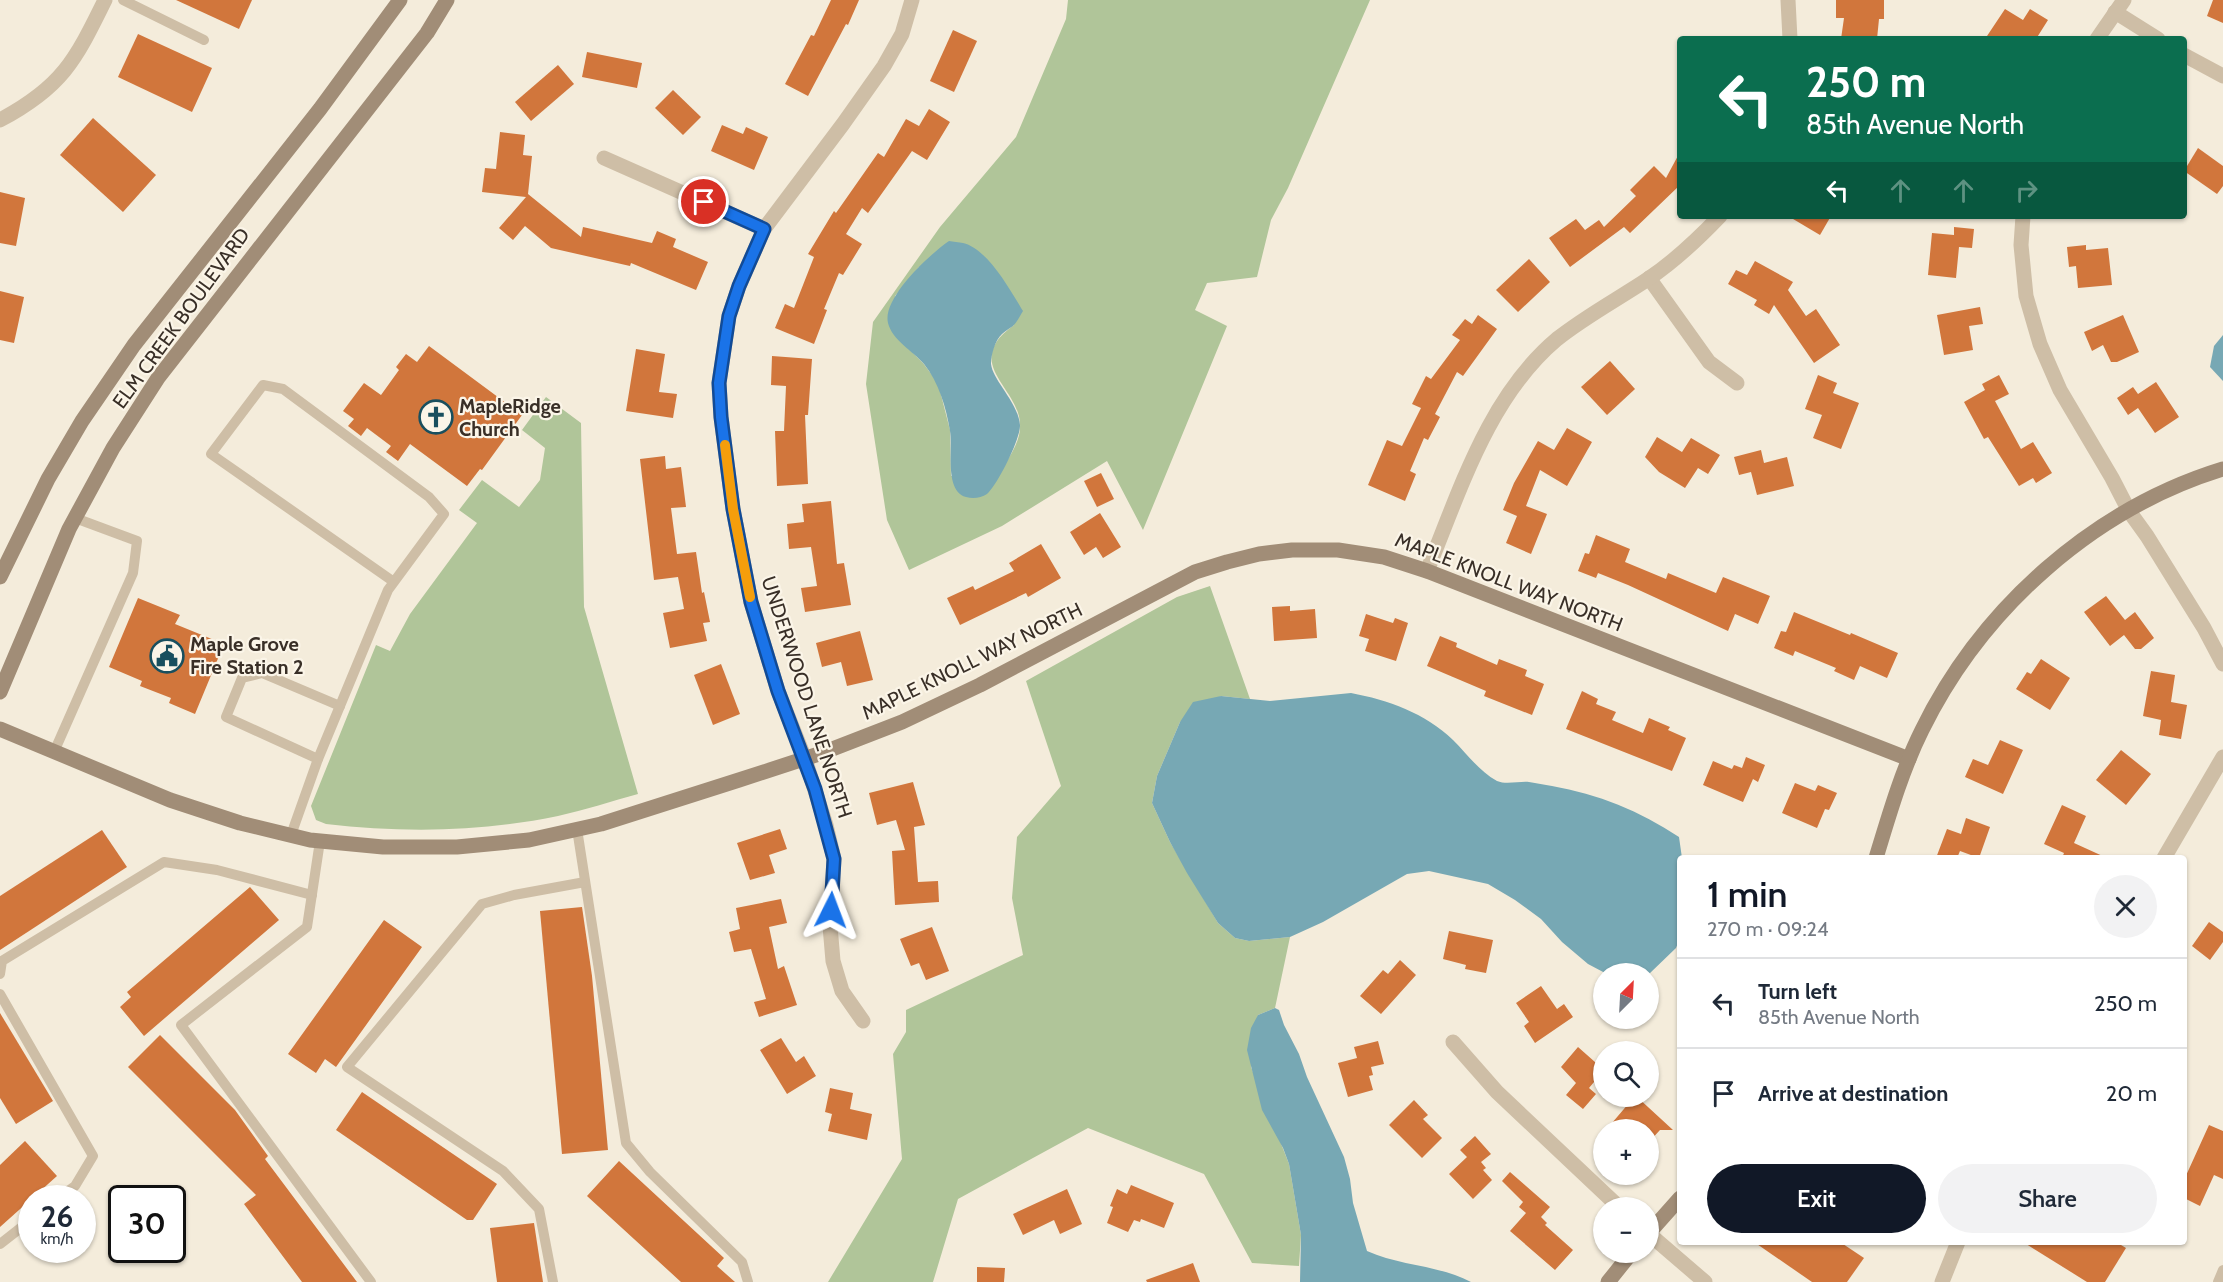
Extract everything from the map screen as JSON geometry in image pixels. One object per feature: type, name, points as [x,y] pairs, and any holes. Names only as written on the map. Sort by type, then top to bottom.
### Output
[{"type":"street","points":[[0,120],[45,92],[69,67],[105,0]]},
{"type":"street","name":"ELM CREEK BOULEVARD","points":[[0,577],[48,479],[82,421],[134,345],[313,118],[400,0]]},
{"type":"street","name":"ELM CREEK BOULEVARD","points":[[0,692],[75,518],[113,448],[158,378],[427,33],[447,0]]},
{"type":"street","name":"UNDERWOOD LANE NORTH","points":[[863,1021],[842,991],[833,961],[830,926],[834,859],[826,825],[805,759],[778,691],[751,602],[733,509],[719,383],[729,316],[739,286],[764,229],[884,66],[902,33],[912,0]]},
{"type":"street","points":[[1788,0],[1790,36]]},
{"type":"street","points":[[2099,36],[2120,6],[2155,36]]},
{"type":"street","points":[[2187,57],[2223,76]]},
{"type":"street","points":[[604,158],[764,229]]},
{"type":"street","points":[[1427,571],[1471,464],[1493,419],[1521,377],[1556,340],[1596,310],[1649,278],[1695,242],[1717,219]]},
{"type":"street","points":[[2023,219],[2021,245],[2026,296],[2040,344],[2060,390],[2112,478],[2129,512],[2204,628],[2223,664]]},
{"type":"street","points":[[1649,278],[1709,362],[1737,383]]},
{"type":"street","points":[[1877,855],[1909,759],[1944,690],[1979,639],[2012,601],[2058,558],[2094,532],[2165,491],[2223,469]]},
{"type":"street","name":"MAPLE KNOLL WAY NORTH","points":[[0,729],[171,800],[240,823],[291,835],[320,841],[383,847],[457,848],[529,840],[601,824],[805,759],[902,722],[980,685],[1195,572],[1259,554],[1292,550],[1338,550],[1384,557],[1427,571],[1909,759]]},
{"type":"street","points":[[2166,855],[2223,757]]},
{"type":"street","points":[[1453,1042],[1497,1092],[1608,1197]]},
{"type":"street","points":[[1659,1222],[1677,1201]]},
{"type":"street","points":[[1659,1242],[1705,1282]]},
{"type":"street","points":[[1942,1282],[1957,1245]]},
{"type":"street","points":[[1608,1282],[1623,1263]]},
{"type":"lane","points":[[123,0],[204,40]]},
{"type":"lane","points":[[291,835],[318,759],[388,590],[394,582],[444,514],[429,497],[283,389],[264,385],[211,454],[394,582]]},
{"type":"lane","points":[[54,752],[133,573],[137,541],[75,518]]},
{"type":"lane","points":[[318,759],[226,717],[242,678],[262,673],[340,706]]},
{"type":"lane","points":[[577,829],[626,1143],[650,1172],[742,1262],[748,1282]]},
{"type":"lane","points":[[320,841],[307,927],[181,1025],[371,1282]]},
{"type":"lane","points":[[0,974],[2,961],[164,862],[217,870],[312,895]]},
{"type":"lane","points":[[553,1282],[539,1209],[503,1171],[347,1067],[482,904],[514,895],[585,882]]},
{"type":"lane","points":[[0,994],[93,1156],[76,1185]]},
{"type":"lane","points":[[0,1244],[18,1230]]},
{"type":"lane","points":[[2218,1282],[2223,1270]]},
{"type":"green space","points":[[1068,0],[1370,0],[1288,188],[1271,220],[1257,277],[1207,283],[1195,310],[1227,326],[1143,530],[1107,461],[1002,526],[909,570],[887,520],[866,384],[873,322],[940,227],[1016,137],[1066,19]],"holes":[[[919,267],[1014,325],[999,339],[992,352],[992,364],[1018,413],[1020,432],[1017,442],[1004,466],[951,476],[950,430],[938,383],[923,363],[894,334],[895,296]]]},
{"type":"green space","points":[[546,397],[581,423],[584,607],[638,794],[558,816],[471,828],[384,829],[326,824],[316,820],[311,806],[376,645],[390,651],[410,614],[477,523],[459,510],[482,480],[519,507],[540,480],[545,448],[522,430]]},
{"type":"green space","points":[[1210,586],[1250,699],[1221,696],[1180,722],[1157,776],[1152,803],[1170,842],[1218,923],[1235,938],[1249,941],[1290,937],[1275,1008],[1258,1015],[1251,1067],[1289,1164],[1301,1235],[1299,1266],[1252,1263],[1204,1174],[1088,1128],[958,1199],[933,1282],[828,1282],[902,1159],[893,1054],[906,1032],[906,1010],[1023,955],[1012,898],[1017,837],[1061,786],[1026,681],[1177,597]]},
{"type":"water","points":[[949,241],[963,243],[981,253],[998,271],[1023,311],[1014,324],[997,340],[991,364],[996,377],[1015,408],[1020,425],[1019,431],[1013,450],[997,482],[987,494],[977,498],[966,497],[955,487],[952,478],[948,422],[934,379],[924,364],[894,335],[888,323],[892,301],[900,289],[920,266]]},
{"type":"water","points":[[2223,335],[2223,381],[2210,367],[2214,346]]},
{"type":"water","points":[[1351,693],[1379,700],[1405,709],[1430,722],[1497,781],[1532,782],[1569,789],[1618,805],[1649,819],[1679,837],[1682,855],[1677,855],[1676,948],[1659,964],[1593,963],[1593,967],[1562,942],[1541,919],[1488,884],[1429,871],[1407,874],[1323,922],[1290,937],[1249,941],[1235,938],[1218,923],[1187,873],[1152,803],[1157,776],[1180,722],[1193,702],[1221,696],[1270,701]]},
{"type":"water","points":[[1275,1008],[1279,1010],[1344,1157],[1353,1203],[1367,1251],[1393,1260],[1446,1272],[1471,1282],[1300,1282],[1301,1235],[1289,1164],[1262,1110],[1247,1050],[1251,1028],[1258,1015]]},
{"type":"building","points":[[176,0],[252,0],[239,29]]},
{"type":"building","points":[[831,0],[859,0],[848,25],[846,24],[808,96],[785,84],[811,35],[814,36]]},
{"type":"building","points":[[1836,0],[1884,0],[1884,19],[1879,19],[1877,36],[1841,36],[1844,18],[1836,18]]},
{"type":"building","points":[[2213,0],[2223,0],[2223,23],[2207,16]]},
{"type":"building","points":[[2005,9],[2023,20],[2030,9],[2048,20],[2038,36],[1987,36]]},
{"type":"building","points":[[953,30],[977,41],[954,92],[930,81]]},
{"type":"building","points":[[138,34],[212,68],[192,112],[118,77]]},
{"type":"building","points":[[587,52],[642,63],[637,88],[582,77]]},
{"type":"building","points":[[558,65],[574,84],[531,121],[515,102]]},
{"type":"building","points":[[673,90],[701,117],[683,135],[655,108]]},
{"type":"building","points":[[929,109],[950,122],[927,160],[912,151],[868,213],[862,208],[846,234],[862,244],[843,275],[839,273],[824,309],[827,310],[814,344],[775,328],[785,304],[794,308],[814,257],[808,254],[834,211],[836,213],[878,153],[884,157],[906,119],[919,126]]},
{"type":"building","points":[[93,118],[156,175],[123,212],[60,155]]},
{"type":"building","points":[[722,125],[743,134],[746,127],[768,137],[754,170],[711,151]]},
{"type":"building","points":[[500,132],[525,135],[523,155],[532,156],[528,194],[581,237],[583,227],[652,243],[657,231],[676,239],[673,247],[708,262],[696,290],[631,263],[630,266],[551,248],[525,226],[513,240],[499,228],[526,197],[482,192],[485,168],[496,169]]},
{"type":"building","points":[[2198,148],[2223,166],[2223,186],[2217,194],[2187,173],[2187,166]]},
{"type":"building","points":[[1677,158],[1677,188],[1630,233],[1624,227],[1570,267],[1549,238],[1576,219],[1585,230],[1599,220],[1604,227],[1636,196],[1630,190],[1654,166],[1666,178]]},
{"type":"building","points":[[0,192],[25,198],[16,246],[0,243]]},
{"type":"building","points":[[1793,219],[1829,219],[1820,235]]},
{"type":"building","points":[[1954,227],[1974,229],[1972,248],[1959,247],[1956,278],[1928,275],[1932,233],[1954,235]]},
{"type":"building","points":[[2086,245],[2086,250],[2108,248],[2112,285],[2078,288],[2076,266],[2069,267],[2067,247]]},
{"type":"building","points":[[1529,259],[1550,282],[1518,312],[1496,290]]},
{"type":"building","points":[[1755,261],[1793,282],[1788,290],[1806,316],[1816,309],[1840,345],[1814,363],[1774,305],[1769,314],[1754,305],[1757,300],[1728,284],[1736,270],[1747,275]]},
{"type":"building","points":[[0,291],[24,297],[14,343],[0,340]]},
{"type":"building","points":[[1980,307],[1983,324],[1969,326],[1973,350],[1944,355],[1937,315]]},
{"type":"building","points":[[1478,315],[1497,329],[1463,376],[1457,372],[1435,414],[1440,417],[1428,440],[1424,438],[1410,471],[1416,474],[1405,501],[1368,485],[1387,440],[1402,446],[1421,408],[1412,404],[1426,376],[1431,379],[1460,340],[1452,335],[1465,319],[1472,324]]},
{"type":"building","points":[[2123,315],[2139,352],[2117,362],[2111,362],[2103,345],[2092,351],[2084,332]]},
{"type":"building","name":"MapleRidge Church","points":[[429,346],[522,415],[482,470],[480,469],[467,486],[410,444],[398,461],[386,452],[391,446],[367,428],[361,436],[348,426],[354,419],[343,411],[364,383],[381,395],[399,370],[396,367],[406,354],[417,362]]},
{"type":"building","points":[[636,349],[665,354],[659,392],[677,394],[673,418],[626,411]]},
{"type":"building","points":[[772,356],[812,359],[808,415],[805,415],[808,484],[777,486],[775,431],[784,431],[786,386],[771,385]]},
{"type":"building","points":[[1610,361],[1635,389],[1607,415],[1581,387]]},
{"type":"building","points":[[1818,375],[1837,383],[1833,393],[1859,403],[1841,449],[1813,438],[1822,415],[1805,409]]},
{"type":"building","points":[[1999,375],[2009,394],[1995,401],[2021,449],[2033,442],[2052,473],[2036,483],[2033,478],[2019,486],[1988,437],[1984,439],[1964,402],[1985,390],[1982,384]]},
{"type":"building","points":[[2156,382],[2179,417],[2155,433],[2138,408],[2128,415],[2117,398],[2133,387],[2138,394]]},
{"type":"building","points":[[1567,428],[1592,442],[1567,486],[1540,470],[1526,506],[1547,514],[1531,554],[1506,543],[1517,516],[1503,510],[1514,483],[1538,441],[1554,450]]},
{"type":"building","points":[[1657,437],[1682,452],[1691,438],[1720,455],[1708,474],[1698,468],[1685,488],[1659,472],[1645,457]]},
{"type":"building","points":[[1761,450],[1764,463],[1787,457],[1794,486],[1757,495],[1751,472],[1739,475],[1734,457]]},
{"type":"building","points":[[665,456],[666,469],[681,467],[686,507],[671,508],[677,554],[696,552],[702,593],[704,592],[710,622],[703,623],[707,641],[670,648],[663,613],[684,609],[678,577],[654,580],[640,459]]},
{"type":"building","points":[[1101,473],[1114,499],[1097,507],[1084,481]]},
{"type":"building","points":[[831,501],[837,564],[844,563],[851,605],[805,612],[801,588],[817,586],[811,547],[789,549],[787,524],[804,522],[802,504]]},
{"type":"building","points":[[1100,513],[1121,547],[1103,558],[1096,547],[1084,555],[1070,532]]},
{"type":"building","points":[[1596,535],[1630,549],[1625,562],[1666,579],[1668,573],[1716,593],[1723,577],[1770,596],[1758,624],[1735,614],[1728,631],[1598,573],[1596,578],[1578,571],[1585,553],[1589,554]]},
{"type":"building","points":[[1041,544],[1061,578],[1028,597],[1026,593],[960,625],[947,598],[973,586],[975,590],[1014,571],[1009,563]]},
{"type":"building","points":[[2106,596],[2125,620],[2135,612],[2154,638],[2141,649],[2135,649],[2124,635],[2110,646],[2084,612]]},
{"type":"building","name":"Maple Grove Fire Station 2","points":[[138,598],[180,615],[175,624],[224,644],[195,714],[169,703],[171,698],[140,686],[142,681],[109,667]]},
{"type":"building","points":[[1290,606],[1290,611],[1315,609],[1317,638],[1274,641],[1272,607]]},
{"type":"building","points":[[1794,612],[1898,653],[1887,678],[1860,666],[1854,680],[1834,671],[1836,668],[1795,651],[1793,656],[1774,648],[1781,631],[1786,632]]},
{"type":"building","points":[[1366,614],[1393,623],[1395,618],[1408,623],[1396,661],[1365,651],[1369,639],[1359,636]]},
{"type":"building","points":[[860,631],[873,680],[847,686],[841,662],[822,667],[816,643]]},
{"type":"building","points":[[1440,636],[1457,643],[1456,647],[1497,665],[1499,659],[1527,670],[1525,676],[1544,684],[1532,715],[1484,696],[1486,691],[1427,666]]},
{"type":"building","points":[[2041,659],[2070,678],[2050,710],[2016,689],[2027,672],[2031,674]]},
{"type":"building","points":[[721,664],[740,714],[713,725],[694,675]]},
{"type":"building","points":[[2151,671],[2175,675],[2171,702],[2187,705],[2181,739],[2159,735],[2161,720],[2143,716]]},
{"type":"building","points":[[1582,691],[1598,699],[1596,704],[1616,712],[1612,720],[1643,733],[1649,718],[1670,727],[1668,730],[1686,738],[1672,771],[1566,729]]},
{"type":"building","points":[[2000,740],[2023,750],[2003,794],[1965,777],[1973,759],[1988,765]]},
{"type":"building","points":[[2121,750],[2151,774],[2126,805],[2096,780]]},
{"type":"building","points":[[1746,757],[1765,765],[1758,782],[1753,779],[1743,802],[1703,785],[1713,761],[1732,769],[1734,765],[1742,768]]},
{"type":"building","points":[[913,782],[925,825],[914,827],[918,882],[938,881],[939,902],[895,905],[892,851],[905,850],[896,820],[877,825],[869,793]]},
{"type":"building","points":[[1795,783],[1815,791],[1818,785],[1837,793],[1829,810],[1825,809],[1817,828],[1782,813]]},
{"type":"building","points":[[2062,805],[2086,816],[2074,843],[2100,855],[2063,855],[2064,853],[2044,844]]},
{"type":"building","points":[[1966,818],[1990,827],[1980,855],[1971,855],[1960,851],[1958,855],[1937,855],[1947,829],[1961,834]]},
{"type":"building","points":[[780,829],[787,849],[769,855],[775,873],[750,880],[737,843]]},
{"type":"building","points":[[102,830],[127,867],[0,950],[0,896]]},
{"type":"building","points":[[250,887],[279,920],[144,1036],[120,1007],[131,997],[127,992]]},
{"type":"building","points":[[781,899],[787,923],[769,927],[778,969],[784,966],[797,1005],[759,1017],[754,1002],[766,999],[751,949],[734,952],[729,932],[740,929],[736,908]]},
{"type":"building","points":[[582,907],[592,976],[608,1150],[562,1154],[540,911]]},
{"type":"building","points":[[384,920],[422,947],[336,1067],[325,1059],[316,1073],[288,1054]]},
{"type":"building","points":[[2209,922],[2223,932],[2223,942],[2210,960],[2192,946]]},
{"type":"building","points":[[932,927],[949,971],[926,980],[919,963],[911,966],[900,939]]},
{"type":"building","points":[[1449,931],[1493,940],[1486,973],[1465,969],[1466,965],[1443,959]]},
{"type":"building","points":[[1400,960],[1416,975],[1381,1014],[1360,996],[1383,970],[1388,974]]},
{"type":"building","points":[[1541,986],[1557,1009],[1564,1004],[1573,1017],[1535,1043],[1524,1026],[1529,1022],[1516,1003]]},
{"type":"building","points":[[0,1013],[53,1101],[16,1124],[0,1098]]},
{"type":"building","points":[[160,1035],[235,1110],[268,1156],[265,1159],[357,1282],[302,1282],[244,1204],[256,1195],[128,1067]]},
{"type":"building","points":[[781,1038],[796,1062],[804,1056],[816,1076],[787,1094],[760,1050]]},
{"type":"building","points":[[1378,1041],[1384,1064],[1371,1067],[1373,1075],[1369,1076],[1373,1090],[1348,1097],[1338,1063],[1357,1058],[1354,1047]]},
{"type":"building","points":[[1578,1047],[1593,1060],[1593,1083],[1589,1088],[1593,1091],[1593,1097],[1583,1109],[1566,1095],[1576,1083],[1561,1067]]},
{"type":"building","points":[[830,1088],[853,1093],[850,1109],[872,1114],[867,1140],[828,1131],[832,1114],[825,1112]]},
{"type":"building","points":[[362,1092],[497,1184],[473,1220],[467,1220],[336,1130]]},
{"type":"building","points":[[1414,1100],[1428,1115],[1423,1119],[1442,1138],[1422,1158],[1389,1125]]},
{"type":"building","points":[[1626,1107],[1648,1107],[1673,1130],[1659,1131],[1659,1119],[1615,1119]]},
{"type":"building","points":[[2209,1125],[2223,1131],[2223,1179],[2214,1175],[2200,1206],[2187,1200],[2187,1173]]},
{"type":"building","points":[[1475,1136],[1491,1154],[1481,1162],[1486,1168],[1483,1170],[1492,1180],[1473,1199],[1449,1174],[1467,1157],[1460,1150]]},
{"type":"building","points":[[25,1141],[57,1176],[47,1185],[18,1185],[18,1211],[0,1227],[0,1165]]},
{"type":"building","points":[[619,1161],[724,1258],[717,1266],[735,1282],[681,1282],[587,1196]]},
{"type":"building","points":[[1510,1172],[1550,1207],[1541,1217],[1547,1223],[1545,1225],[1573,1250],[1555,1270],[1510,1231],[1526,1213],[1519,1207],[1523,1202],[1502,1181]]},
{"type":"building","points":[[1131,1185],[1174,1203],[1164,1228],[1141,1219],[1140,1222],[1134,1220],[1128,1232],[1107,1223],[1113,1207],[1110,1206],[1117,1189],[1127,1194]]},
{"type":"building","points":[[1067,1189],[1082,1224],[1060,1234],[1054,1220],[1023,1235],[1013,1214]]},
{"type":"building","points":[[534,1223],[543,1282],[497,1282],[490,1228]]},
{"type":"building","points":[[1758,1245],[1844,1245],[1864,1258],[1847,1282],[1812,1282]]},
{"type":"building","points":[[2028,1245],[2121,1245],[2126,1248],[2105,1282],[2087,1282]]},
{"type":"building","points":[[1193,1263],[1200,1282],[1147,1282],[1146,1280]]},
{"type":"building","points":[[977,1267],[1005,1268],[1004,1282],[977,1282]]},
{"type":"slow traffic","points":[[725,445],[733,509],[750,597]]},
{"type":"place","name":"MapleRidge Church","points":[[436,417]]},
{"type":"place","name":"Maple Grove Fire Station 2","points":[[167,656]]},
{"type":"route","points":[[704,202],[764,229],[739,286],[729,316],[719,383],[721,417],[733,509],[751,602],[778,691],[815,789],[834,859],[831,910]]}]
